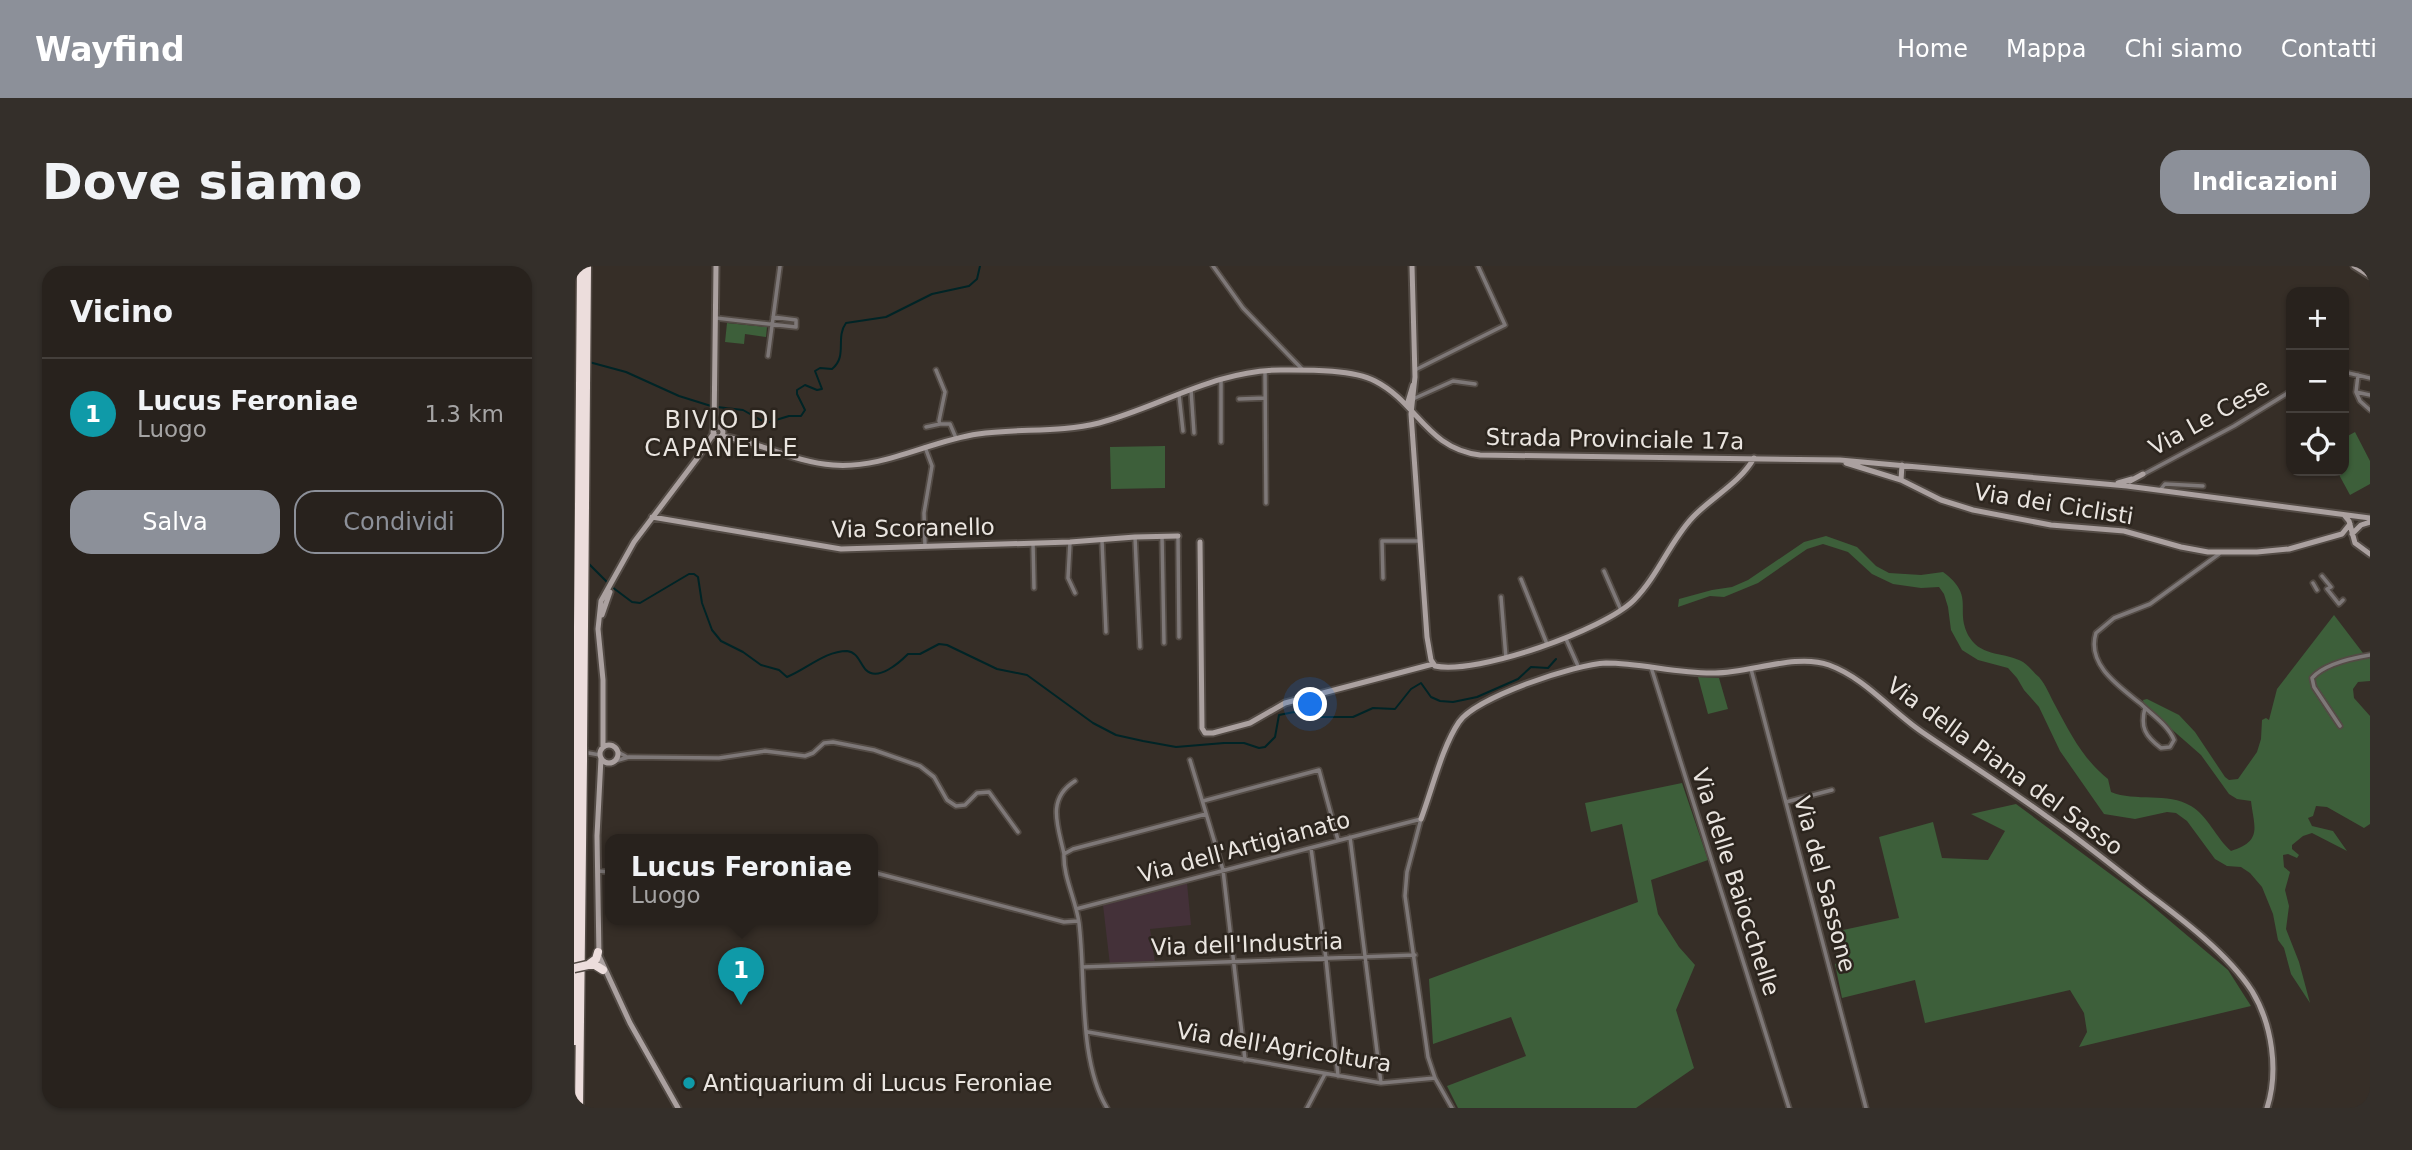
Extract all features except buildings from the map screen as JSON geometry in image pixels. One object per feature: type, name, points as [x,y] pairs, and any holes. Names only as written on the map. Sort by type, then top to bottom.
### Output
[{"type":"highway","points":[[574,1041],[582,553],[581,266]]},
{"type":"highway","points":[[583,355],[587,266]]},
{"type":"highway","points":[[579,1108],[578,753],[584,565],[579,540],[583,366]]},
{"type":"highway","points":[[574,968],[597,962]]},
{"type":"street","points":[[678,1108],[597,962],[597,871],[603,733],[602,615],[608,592],[642,530],[719,433],[715,415],[716,266]]},
{"type":"street","points":[[768,356],[780,266]]},
{"type":"street","points":[[1213,266],[1243,308],[1304,371]]},
{"type":"street","points":[[1409,408],[1415,382],[1412,266]]},
{"type":"street","points":[[1415,370],[1505,325],[1478,266]]},
{"type":"street","points":[[2354,266],[2370,276]]},
{"type":"street","points":[[716,318],[796,327],[796,320],[773,317]]},
{"type":"street","points":[[936,370],[945,391],[940,424]]},
{"type":"street","points":[[1265,370],[1266,503]]},
{"type":"street","name":"Strada Provinciale 17a","points":[[719,433],[800,459],[840,466],[873,463],[956,438],[1094,424],[1221,378],[1265,370],[1304,371],[1366,377],[1385,387],[1444,444],[1472,454],[1840,460],[2111,484],[2358,516],[2370,520]]},
{"type":"street","points":[[2349,373],[2370,378]]},
{"type":"street","points":[[2358,375],[2356,392],[2360,401],[2370,410]]},
{"type":"street","points":[[1221,378],[1221,442]]},
{"type":"street","points":[[1413,399],[1453,381],[1475,384]]},
{"type":"street","points":[[1415,382],[1409,408],[1427,637],[1433,664]]},
{"type":"street","points":[[1191,388],[1194,433]]},
{"type":"street","points":[[2356,392],[2370,395]]},
{"type":"street","points":[[1179,393],[1183,431]]},
{"type":"street","name":"Via Le Cese","points":[[2143,474],[2238,424],[2286,394]]},
{"type":"street","points":[[1239,399],[1265,398]]},
{"type":"street","points":[[926,427],[950,423],[956,438]]},
{"type":"street","points":[[925,447],[932,466],[924,515],[925,546]]},
{"type":"street","points":[[1200,542],[1202,728],[1205,733],[1213,733],[1247,723],[1287,702],[1433,664],[1440,667],[1457,666],[1506,658],[1566,639],[1621,611],[1644,589],[1691,519],[1743,474],[1754,458]]},
{"type":"street","name":"Via dei Ciclisti","points":[[1840,460],[1901,480],[1941,500],[1973,510],[2056,526],[2124,531],[2188,549],[2221,552],[2283,550],[2341,534]]},
{"type":"street","points":[[1901,480],[1902,466]]},
{"type":"street","points":[[2111,484],[2143,474]]},
{"type":"street","points":[[2128,486],[2143,474]]},
{"type":"street","points":[[2143,474],[2140,483],[2145,488]]},
{"type":"street","points":[[2128,486],[2132,479]]},
{"type":"street","points":[[2160,490],[2165,484],[2203,485]]},
{"type":"street","points":[[2341,514],[2348,518],[2353,537]]},
{"type":"street","points":[[2353,537],[2358,527],[2358,516]]},
{"type":"street","points":[[2353,537],[2358,516]]},
{"type":"street","name":"Via Scoranello","points":[[652,517],[834,549],[1102,541],[1178,536]]},
{"type":"street","points":[[2358,527],[2370,520]]},
{"type":"street","points":[[2341,534],[2346,532],[2350,524]]},
{"type":"street","points":[[2341,534],[2353,537],[2370,554]]},
{"type":"street","points":[[1162,536],[1164,643]]},
{"type":"street","points":[[1178,536],[1179,637]]},
{"type":"street","points":[[1135,537],[1140,647]]},
{"type":"street","points":[[1102,541],[1105,632]]},
{"type":"street","points":[[1383,579],[1382,541],[1421,541]]},
{"type":"street","points":[[1069,542],[1068,578],[1075,593]]},
{"type":"street","points":[[1032,543],[1034,588]]},
{"type":"street","points":[[2145,708],[2143,724],[2146,736],[2161,748],[2170,747],[2174,741],[2172,734],[2145,708],[2105,673],[2097,657],[2095,635],[2102,626],[2115,618],[2150,604],[2221,552]]},
{"type":"street","points":[[1604,570],[1621,611]]},
{"type":"street","points":[[2322,576],[2330,587],[2327,589],[2339,604],[2343,600]]},
{"type":"street","points":[[1521,579],[1547,644]]},
{"type":"street","points":[[2312,583],[2317,590]]},
{"type":"street","points":[[1501,597],[1506,658]]},
{"type":"street","points":[[1566,639],[1578,666]]},
{"type":"street","points":[[2340,726],[2314,687],[2312,678],[2315,674],[2345,661],[2370,655]]},
{"type":"street","name":"Via della Piana del Sasso","points":[[1421,818],[1453,732],[1465,714],[1506,692],[1578,666],[1612,663],[1707,673],[1809,662],[1823,663],[1846,673],[1915,727],[2067,831],[2195,932],[2244,980],[2260,1007],[2269,1036],[2272,1084],[2267,1108]]},
{"type":"street","name":"Via delle Baiocchelle","points":[[1651,667],[1789,1108]]},
{"type":"street","name":"Via del Sassone","points":[[1751,669],[1866,1108]]},
{"type":"street","points":[[603,733],[618,752],[629,757]]},
{"type":"street","points":[[612,762],[629,757],[719,758],[762,751],[805,756],[824,743],[833,741],[874,750],[920,766],[934,777],[948,801],[958,806],[966,805],[977,793],[989,792],[1018,832]]},
{"type":"street","points":[[578,753],[601,753],[612,745]]},
{"type":"street","points":[[600,776],[618,752]]},
{"type":"street","points":[[601,753],[612,762]]},
{"type":"street","points":[[1190,760],[1223,870],[1245,1060]]},
{"type":"street","points":[[1202,801],[1318,771],[1338,840]]},
{"type":"street","points":[[1075,781],[1065,787],[1057,797],[1056,816],[1078,921],[1093,1076],[1107,1108]]},
{"type":"street","points":[[1786,802],[1832,790]]},
{"type":"street","points":[[1064,854],[1073,849],[1206,814]]},
{"type":"street","name":"Via dell'Artigianato","points":[[1076,909],[1421,818]]},
{"type":"street","name":"Via dell'Agricoltura","points":[[1088,1032],[1381,1083],[1435,1078],[1427,1053],[1405,884],[1421,818]]},
{"type":"street","points":[[1350,837],[1381,1083]]},
{"type":"street","points":[[1310,848],[1326,959],[1338,1076]]},
{"type":"street","points":[[597,871],[605,872]]},
{"type":"street","points":[[878,874],[1064,922],[1078,921]]},
{"type":"street","name":"Via dell'Industria","points":[[1082,967],[1415,956]]},
{"type":"street","points":[[1307,1108],[1325,1073]]},
{"type":"street","points":[[1435,1078],[1452,1108]]},
{"type":"shaded area","points":[[1187,883],[1191,925],[1150,929],[1155,963],[1110,965],[1103,905]]},
{"type":"green space","points":[[727,323],[767,327],[766,337],[745,334],[744,344],[725,342]]},
{"type":"green space","points":[[2355,432],[2370,461],[2370,484],[2350,495],[2340,476],[2349,476],[2349,435]]},
{"type":"green space","points":[[1165,446],[1165,488],[1111,489],[1110,447]]},
{"type":"green space","points":[[1826,536],[1857,547],[1876,566],[1889,573],[1921,575],[1943,572],[1953,581],[1962,596],[1963,619],[1970,638],[1981,648],[2023,662],[2039,677],[2078,745],[2091,763],[2108,779],[2111,792],[2172,799],[2191,806],[2202,815],[2231,851],[2248,843],[2252,838],[2254,826],[2251,801],[2237,799],[2229,794],[2201,755],[2144,705],[2143,700],[2147,699],[2179,715],[2195,732],[2225,777],[2229,780],[2238,779],[2257,752],[2262,720],[2269,720],[2277,689],[2334,615],[2366,657],[2370,657],[2370,681],[2358,682],[2353,689],[2354,698],[2370,716],[2370,824],[2364,828],[2327,807],[2316,806],[2313,816],[2308,818],[2312,826],[2333,831],[2347,851],[2312,833],[2292,845],[2292,849],[2299,855],[2297,858],[2283,855],[2284,867],[2290,872],[2285,890],[2289,906],[2286,929],[2299,962],[2310,1003],[2291,974],[2284,948],[2278,940],[2273,914],[2262,887],[2250,873],[2241,867],[2227,866],[2215,859],[2187,821],[2176,813],[2167,812],[2135,819],[2104,814],[2060,751],[2039,707],[2017,678],[2008,668],[1978,660],[1962,650],[1951,630],[1948,607],[1939,587],[1921,588],[1893,584],[1872,574],[1848,552],[1823,544],[1807,549],[1758,583],[1724,597],[1710,596],[1678,607],[1679,599],[1732,587],[1748,580],[1804,542]]},
{"type":"green space","points":[[1698,677],[1719,678],[1728,709],[1708,714]]},
{"type":"green space","points":[[1682,783],[1708,860],[1651,880],[1658,914],[1679,947],[1695,965],[1676,1010],[1694,1068],[1636,1108],[1458,1108],[1447,1086],[1526,1056],[1511,1017],[1433,1044],[1429,979],[1638,902],[1622,824],[1591,832],[1585,803]]},
{"type":"green space","points":[[2016,804],[2144,899],[2228,970],[2251,1006],[2079,1047],[2087,1032],[2084,1013],[2070,990],[1925,1023],[1915,980],[1842,998],[1835,964],[1849,959],[1843,930],[1899,918],[1879,837],[1933,822],[1942,858],[1988,860],[2005,831],[1971,814]]},
{"type":"waterway","points":[[717,407],[743,410],[766,423],[789,416],[801,416],[805,410],[797,390],[805,385],[817,390],[822,389],[815,371],[820,368],[832,369],[837,364],[841,353],[841,335],[846,323],[886,317],[932,294],[969,286],[977,279],[980,266]]},
{"type":"waterway","points":[[589,362],[626,372],[679,396],[711,406]]},
{"type":"waterway","points":[[587,562],[608,583]]},
{"type":"waterway","points":[[612,587],[632,602],[640,603],[689,574],[694,574],[698,577],[702,603],[712,630],[721,641],[761,665],[779,670],[787,677],[824,657],[847,651],[854,654],[866,670],[876,674],[888,670],[908,654],[920,654],[939,644],[947,645],[997,669],[1027,675],[1093,723],[1116,735],[1176,747],[1224,743],[1265,747],[1275,737],[1279,715],[1294,712],[1318,717],[1353,717],[1373,708],[1395,709],[1411,689],[1421,683],[1431,697],[1453,702],[1477,697],[1518,679],[1531,667],[1548,668],[1556,659]]},
{"type":"place","name":"Lucus Feroniae","points":[[741,1005]]},
{"type":"place","name":"Antiquarium di Lucus Feroniae","points":[[689,1083]]},
{"type":"district","name":"BIVIO DI CAPANELLE","points":[[722,434]]}]
